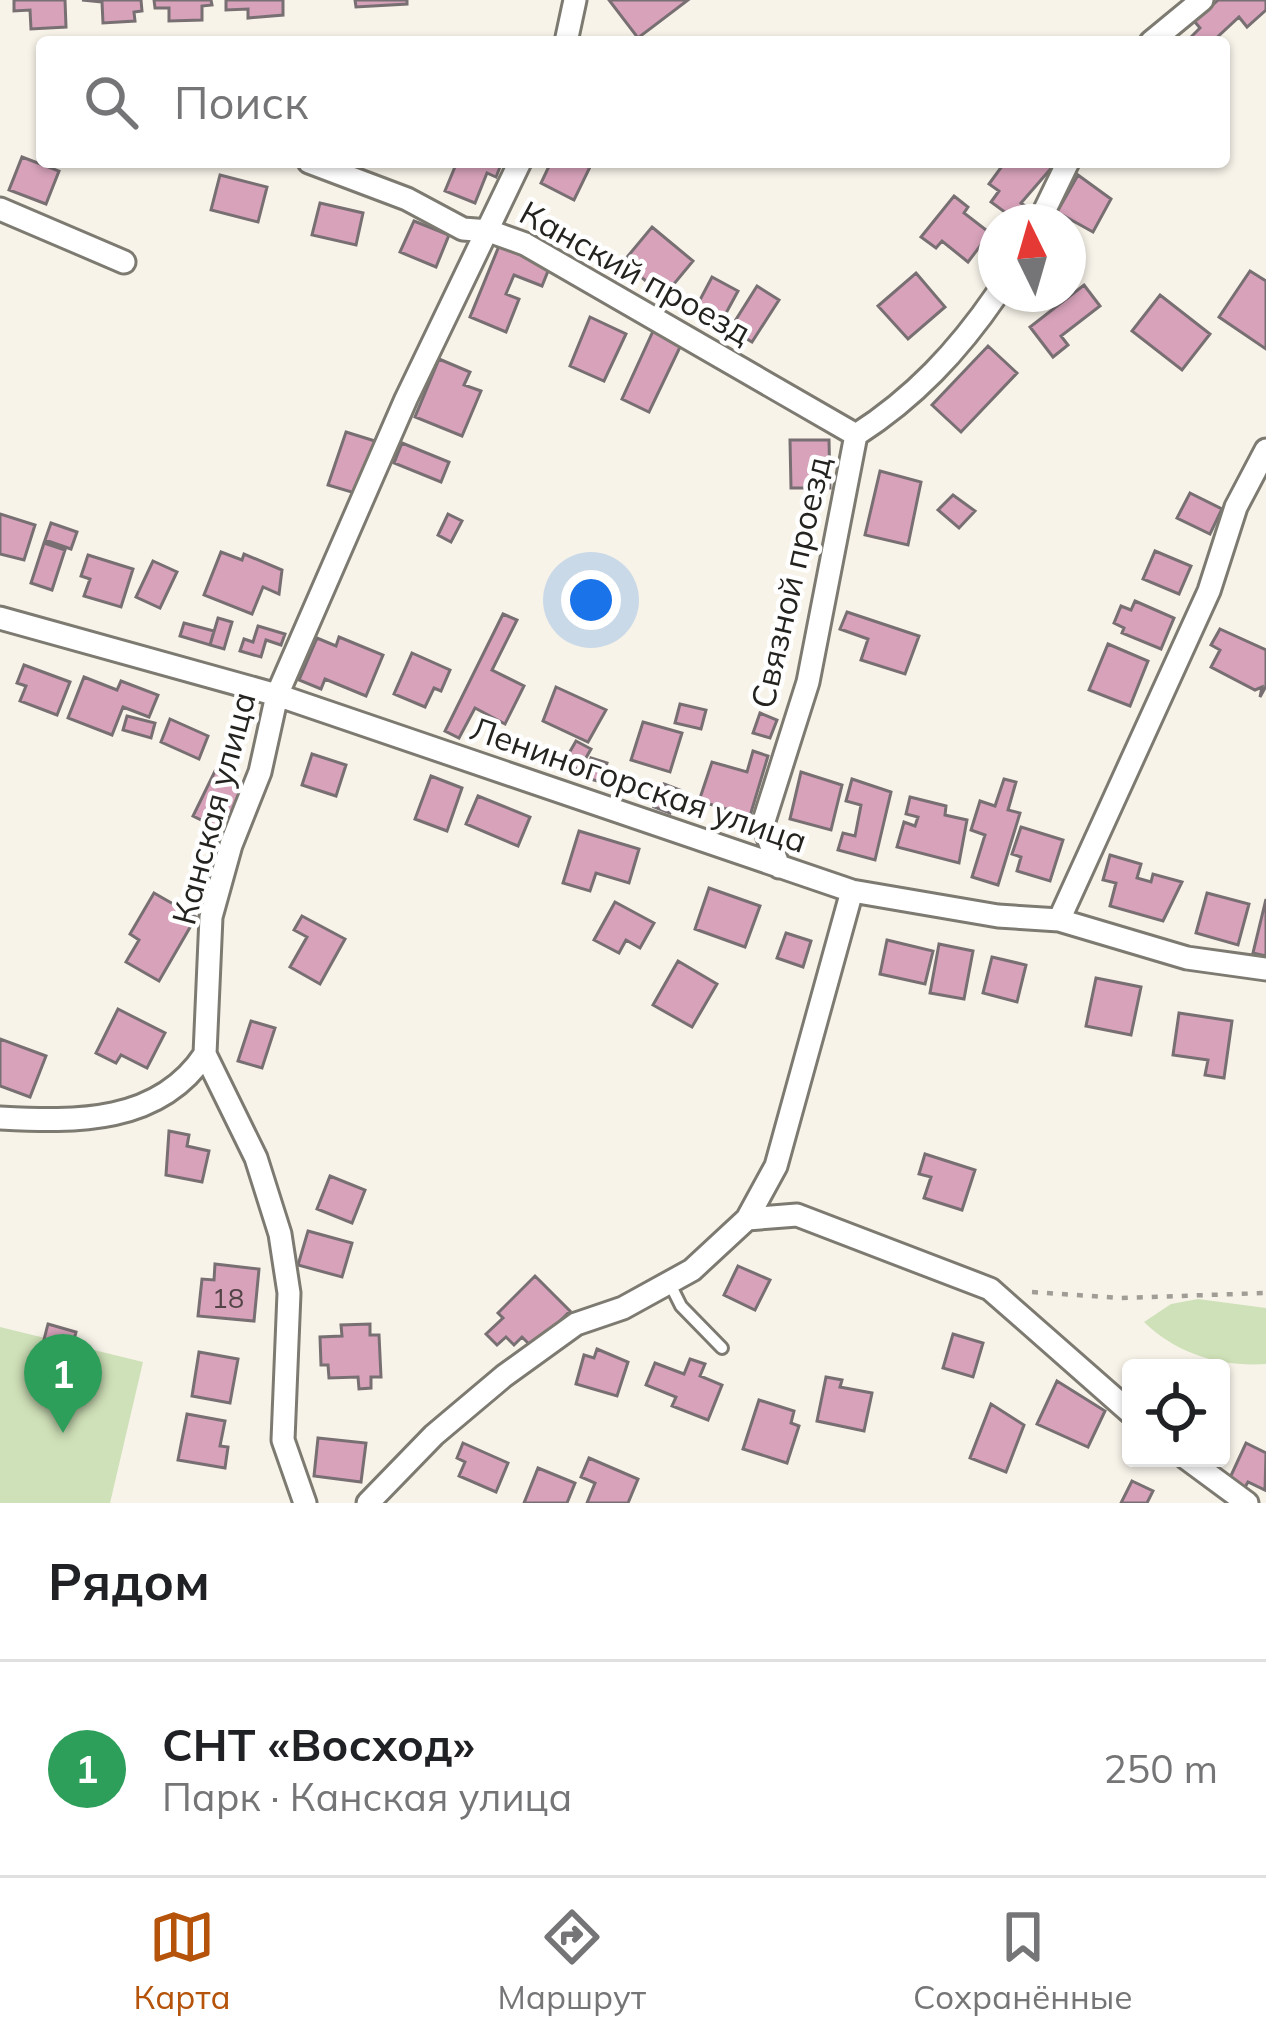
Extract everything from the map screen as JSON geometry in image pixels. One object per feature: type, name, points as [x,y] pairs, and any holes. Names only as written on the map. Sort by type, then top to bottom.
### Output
[{"type":"street","points":[[567,36],[575,0]]},
{"type":"street","points":[[1157,36],[1202,0]]},
{"type":"street","name":"Канский проезд","points":[[325,168],[407,199],[463,229],[489,230],[525,244],[856,435]]},
{"type":"street","name":"Канская улица","points":[[305,1503],[284,1440],[289,1293],[280,1234],[256,1158],[205,1054],[211,917],[231,845],[260,772],[277,695],[406,400],[517,168]]},
{"type":"street","points":[[1047,204],[1064,168]]},
{"type":"street","points":[[0,209],[124,262]]},
{"type":"street","name":"Связной проезд","points":[[779,867],[763,824],[808,682],[856,435],[888,414],[960,349],[985,312]]},
{"type":"street","points":[[1059,920],[1209,591],[1236,507],[1266,450]]},
{"type":"street","name":"Лениногорская улица","points":[[0,618],[277,695],[852,891],[998,916],[1059,920],[1187,958],[1266,969]]},
{"type":"street","points":[[368,1503],[434,1435],[504,1376],[577,1324],[623,1308],[692,1270],[747,1219],[776,1166],[852,891]]},
{"type":"street","points":[[0,1118],[62,1121],[135,1112],[189,1079],[205,1054]]},
{"type":"street","points":[[747,1219],[797,1215],[990,1289],[1122,1405]]},
{"type":"street","points":[[1198,1467],[1247,1503]]},
{"type":"lane","points":[[670,1282],[681,1306],[722,1348]]},
{"type":"path","points":[[990,1289],[1120,1298],[1266,1293]]},
{"type":"green space","points":[[1198,1299],[1266,1308],[1266,1364],[1200,1356],[1144,1322],[1171,1304]]},
{"type":"green space","points":[[0,1327],[143,1362],[110,1503],[0,1503]]},
{"type":"building","points":[[14,0],[65,0],[66,27],[31,29],[30,10],[14,11]]},
{"type":"building","points":[[82,0],[141,0],[142,11],[134,12],[135,21],[103,23],[102,2]]},
{"type":"building","points":[[154,0],[211,0],[212,5],[202,6],[202,20],[169,21],[169,8],[155,8]]},
{"type":"building","points":[[226,0],[283,0],[283,15],[248,18],[248,9],[226,10]]},
{"type":"building","points":[[355,0],[407,0],[407,4],[356,7]]},
{"type":"building","points":[[609,0],[688,0],[641,36]]},
{"type":"building","points":[[1218,0],[1266,0],[1266,10],[1247,27],[1239,17],[1218,36],[1192,36],[1200,28],[1194,21]]},
{"type":"building","points":[[22,157],[36,162],[36,168],[59,171],[46,204],[9,190]]},
{"type":"building","points":[[455,168],[500,168],[496,177],[487,173],[475,203],[445,191]]},
{"type":"building","points":[[548,168],[590,168],[574,200],[541,183]]},
{"type":"building","points":[[1001,168],[1051,168],[1022,204],[994,204],[999,191],[989,184]]},
{"type":"building","points":[[220,175],[267,187],[258,222],[211,210]]},
{"type":"building","points":[[1078,175],[1111,199],[1093,232],[1086,228],[1086,204],[1062,204]]},
{"type":"building","points":[[954,196],[978,224],[978,249],[968,262],[942,241],[936,248],[921,237]]},
{"type":"building","points":[[320,203],[363,213],[356,245],[312,235]]},
{"type":"building","points":[[414,221],[449,235],[436,267],[400,252]]},
{"type":"building","points":[[652,227],[693,261],[664,296],[623,262]]},
{"type":"building","points":[[499,246],[550,266],[542,286],[514,275],[506,294],[519,299],[506,332],[470,317]]},
{"type":"building","points":[[1250,271],[1266,281],[1266,349],[1219,317]]},
{"type":"building","points":[[916,273],[945,307],[908,339],[878,306]]},
{"type":"building","points":[[712,277],[738,291],[719,326],[693,313]]},
{"type":"building","points":[[757,286],[779,300],[752,342],[730,329]]},
{"type":"building","points":[[1086,288],[1100,306],[1061,336],[1068,345],[1053,357],[1030,327],[1049,312],[1086,312]]},
{"type":"building","points":[[1160,295],[1210,334],[1182,370],[1132,331]]},
{"type":"building","points":[[590,317],[626,334],[604,381],[570,366]]},
{"type":"building","points":[[654,329],[682,343],[649,412],[622,399]]},
{"type":"building","points":[[988,346],[1017,373],[961,432],[932,405]]},
{"type":"building","points":[[439,359],[470,372],[464,385],[481,391],[462,436],[415,417]]},
{"type":"building","points":[[346,432],[375,441],[358,494],[328,485]]},
{"type":"building","points":[[790,440],[829,440],[830,488],[791,488]]},
{"type":"building","points":[[402,443],[449,462],[441,482],[394,463]]},
{"type":"building","points":[[880,471],[921,482],[908,545],[865,535]]},
{"type":"building","points":[[1190,493],[1222,509],[1210,534],[1177,518]]},
{"type":"building","points":[[953,495],[975,511],[959,528],[938,510]]},
{"type":"building","points":[[0,514],[35,525],[24,560],[0,554]]},
{"type":"building","points":[[448,514],[462,521],[451,542],[438,535]]},
{"type":"building","points":[[51,523],[77,532],[71,549],[45,540]]},
{"type":"building","points":[[44,543],[65,550],[52,590],[31,583]]},
{"type":"building","points":[[1155,551],[1191,566],[1179,594],[1143,579]]},
{"type":"building","points":[[221,552],[242,560],[244,554],[282,570],[279,594],[263,587],[252,614],[204,595]]},
{"type":"building","points":[[88,555],[133,569],[121,607],[84,596],[90,579],[81,576]]},
{"type":"building","points":[[153,561],[177,572],[160,608],[136,597]]},
{"type":"building","points":[[1135,601],[1174,618],[1161,649],[1122,633],[1124,628],[1114,623],[1121,606],[1131,610]]},
{"type":"building","points":[[847,612],[919,636],[905,674],[861,660],[868,639],[840,629]]},
{"type":"building","points":[[503,614],[517,620],[492,670],[524,686],[505,724],[475,708],[459,738],[445,731]]},
{"type":"building","points":[[218,618],[232,622],[224,649],[210,645]]},
{"type":"building","points":[[184,623],[214,631],[210,645],[180,636]]},
{"type":"building","points":[[258,626],[285,634],[281,645],[266,640],[261,657],[240,651],[244,639],[253,642]]},
{"type":"building","points":[[1220,629],[1266,650],[1266,686],[1260,697],[1262,687],[1255,690],[1211,667],[1220,650],[1211,645]]},
{"type":"building","points":[[339,637],[383,655],[366,696],[325,679],[321,689],[299,680],[317,638],[336,646]]},
{"type":"building","points":[[1108,644],[1148,661],[1130,706],[1089,690]]},
{"type":"building","points":[[412,653],[450,670],[441,691],[434,688],[425,707],[394,694]]},
{"type":"building","points":[[24,665],[70,682],[57,715],[20,701],[26,686],[17,683]]},
{"type":"building","points":[[84,677],[117,690],[121,681],[158,695],[149,717],[123,707],[112,735],[68,718]]},
{"type":"building","points":[[556,687],[606,710],[588,742],[543,721]]},
{"type":"building","points":[[680,704],[706,710],[701,729],[675,723]]},
{"type":"building","points":[[760,713],[777,720],[770,738],[753,733]]},
{"type":"building","points":[[127,716],[155,723],[151,738],[123,730]]},
{"type":"building","points":[[170,719],[208,736],[199,759],[161,742]]},
{"type":"building","points":[[643,722],[682,733],[670,772],[631,760]]},
{"type":"building","points":[[576,741],[591,749],[579,770],[564,762]]},
{"type":"building","points":[[753,751],[768,756],[750,816],[699,801],[712,762],[747,772]]},
{"type":"building","points":[[312,754],[346,765],[336,796],[302,785]]},
{"type":"building","points":[[591,758],[607,763],[601,782],[586,778]]},
{"type":"building","points":[[215,771],[248,787],[226,832],[193,816]]},
{"type":"building","points":[[801,772],[842,785],[831,830],[790,819]]},
{"type":"building","points":[[431,776],[462,788],[447,831],[415,819]]},
{"type":"building","points":[[852,779],[891,792],[875,860],[838,850],[843,833],[855,836],[861,805],[846,801]]},
{"type":"building","points":[[1004,779],[1016,782],[1008,810],[1020,813],[998,885],[972,877],[985,835],[971,830],[980,801],[995,806]]},
{"type":"building","points":[[664,784],[680,790],[670,813],[654,807]]},
{"type":"building","points":[[478,796],[530,817],[518,846],[466,824]]},
{"type":"building","points":[[910,797],[946,806],[945,815],[967,820],[959,863],[897,847],[904,822],[915,826],[918,817],[906,814]]},
{"type":"building","points":[[1021,827],[1063,840],[1050,881],[1017,871],[1021,857],[1012,854]]},
{"type":"building","points":[[579,831],[639,849],[629,883],[596,873],[590,891],[563,883]]},
{"type":"building","points":[[1110,855],[1141,864],[1137,878],[1151,882],[1153,874],[1182,882],[1163,921],[1110,906],[1116,883],[1103,880]]},
{"type":"building","points":[[709,888],[760,906],[745,947],[695,929]]},
{"type":"building","points":[[154,893],[196,917],[159,981],[126,962],[139,940],[130,934]]},
{"type":"building","points":[[1207,893],[1249,904],[1238,945],[1196,933]]},
{"type":"building","points":[[1266,899],[1266,956],[1253,953]]},
{"type":"building","points":[[615,902],[654,923],[640,948],[626,940],[619,953],[594,940]]},
{"type":"building","points":[[302,916],[345,939],[320,984],[290,967],[307,937],[294,930]]},
{"type":"building","points":[[786,933],[811,941],[803,967],[777,958]]},
{"type":"building","points":[[887,940],[933,951],[925,984],[880,974]]},
{"type":"building","points":[[939,944],[973,951],[964,999],[930,993]]},
{"type":"building","points":[[992,957],[1026,965],[1017,1002],[983,993]]},
{"type":"building","points":[[678,961],[717,984],[692,1027],[653,1005]]},
{"type":"building","points":[[1096,978],[1141,987],[1131,1035],[1086,1026]]},
{"type":"building","points":[[118,1009],[165,1033],[147,1068],[121,1055],[116,1063],[96,1053]]},
{"type":"building","points":[[1179,1013],[1232,1021],[1224,1078],[1205,1075],[1208,1060],[1173,1055]]},
{"type":"building","points":[[251,1021],[275,1028],[262,1068],[238,1061]]},
{"type":"building","points":[[0,1039],[46,1056],[30,1097],[0,1086]]},
{"type":"building","points":[[169,1131],[189,1135],[187,1146],[209,1151],[202,1182],[166,1175]]},
{"type":"building","points":[[925,1154],[975,1170],[962,1210],[924,1198],[931,1177],[919,1174]]},
{"type":"building","points":[[330,1176],[365,1190],[352,1223],[317,1209]]},
{"type":"building","points":[[308,1231],[352,1243],[342,1277],[298,1265]]},
{"type":"building","points":[[215,1264],[259,1269],[254,1321],[198,1316],[202,1279],[214,1280]]},
{"type":"building","points":[[738,1266],[770,1280],[755,1310],[724,1295]]},
{"type":"building","points":[[535,1276],[570,1311],[533,1348],[522,1337],[514,1345],[506,1337],[497,1345],[486,1334],[503,1318],[498,1313]]},
{"type":"building","points":[[48,1324],[76,1332],[67,1366],[39,1359]]},
{"type":"building","points":[[370,1324],[370,1335],[379,1335],[381,1377],[371,1377],[371,1388],[359,1389],[358,1377],[329,1378],[328,1365],[321,1365],[320,1337],[342,1336],[341,1325]]},
{"type":"building","points":[[953,1334],[983,1343],[973,1377],[943,1368]]},
{"type":"building","points":[[597,1349],[628,1362],[617,1396],[576,1384],[584,1355],[594,1358]]},
{"type":"building","points":[[199,1352],[238,1359],[230,1403],[192,1396]]},
{"type":"building","points":[[690,1359],[705,1364],[700,1376],[722,1385],[708,1420],[672,1406],[676,1397],[646,1385],[655,1363],[684,1374]]},
{"type":"building","points":[[826,1377],[842,1380],[840,1387],[872,1393],[864,1431],[817,1421]]},
{"type":"building","points":[[1057,1381],[1105,1411],[1088,1447],[1037,1424]]},
{"type":"building","points":[[759,1400],[794,1411],[791,1423],[799,1426],[787,1463],[743,1449]]},
{"type":"building","points":[[991,1404],[1024,1425],[1006,1472],[970,1458]]},
{"type":"building","points":[[187,1414],[225,1421],[220,1446],[228,1447],[225,1468],[178,1460]]},
{"type":"building","points":[[318,1438],[366,1443],[361,1482],[314,1476]]},
{"type":"building","points":[[463,1443],[508,1463],[496,1492],[459,1476],[465,1462],[457,1458]]},
{"type":"building","points":[[1246,1443],[1266,1453],[1265,1490],[1248,1482],[1244,1489],[1228,1482]]},
{"type":"building","points":[[589,1458],[638,1479],[628,1503],[587,1503],[595,1483],[581,1477]]},
{"type":"building","points":[[538,1468],[575,1483],[567,1503],[524,1503]]},
{"type":"building","points":[[1132,1481],[1153,1491],[1147,1503],[1121,1503]]},
{"type":"place","name":"СНТ «Восход»","points":[[63,1433]]}]
